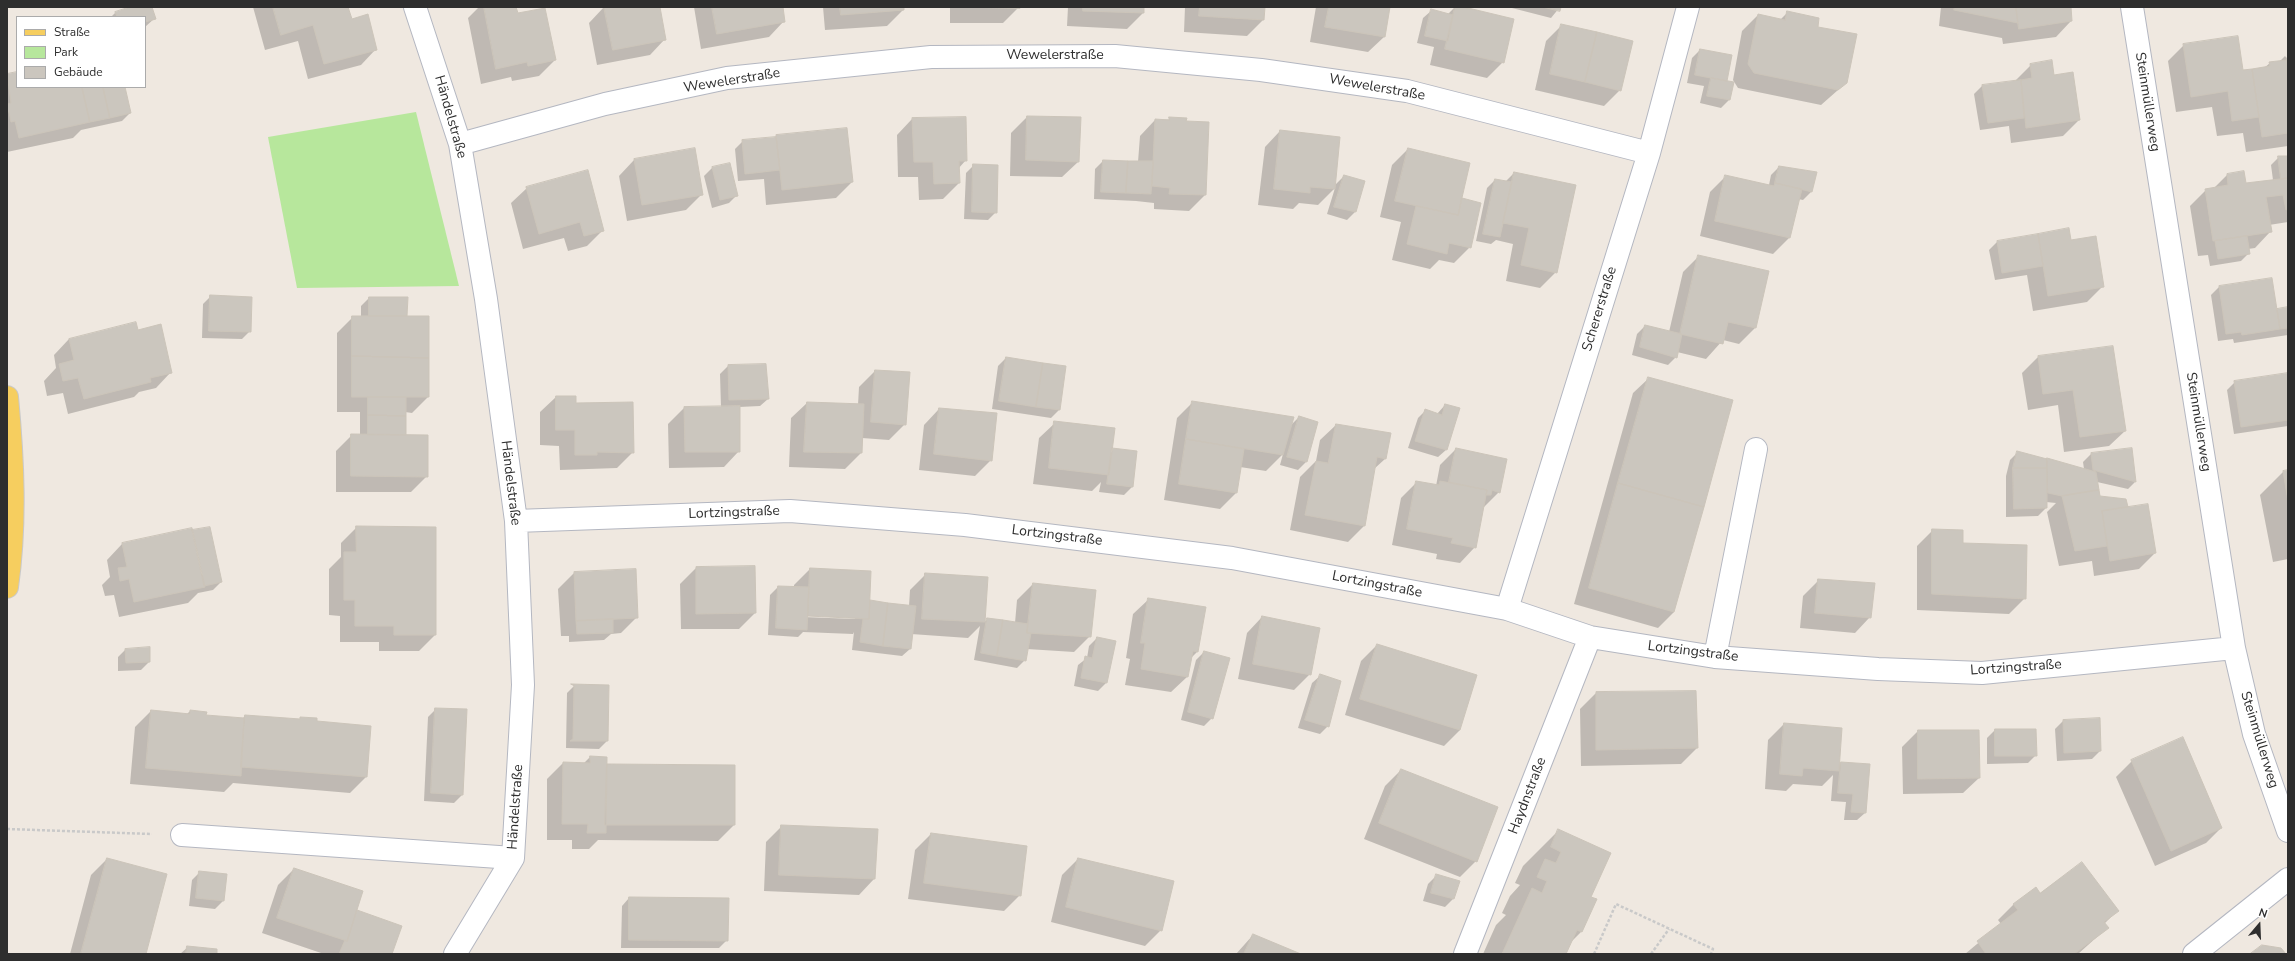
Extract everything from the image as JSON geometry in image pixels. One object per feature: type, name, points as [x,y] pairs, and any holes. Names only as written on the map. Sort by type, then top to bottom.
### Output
[{"type":"main road","points":[[7,397],[14,471],[10,562],[7,587]]},
{"type":"street","name":"Händelstraße","points":[[415,7],[460,144],[486,299],[516,521],[523,685],[513,858],[455,954]]},
{"type":"street","name":"Schererstraße","points":[[1506,609],[1649,153],[1688,7]]},
{"type":"street","name":"Steinmüllerweg","points":[[2132,7],[2234,648],[2254,734],[2288,832]]},
{"type":"street","name":"Wewelerstraße","points":[[460,144],[605,104],[727,78],[931,57],[1115,56],[1261,70],[1407,91],[1649,153]]},
{"type":"street","points":[[1715,657],[1756,449]]},
{"type":"street","name":"Lortzingstraße","points":[[516,521],[790,511],[965,525],[1232,558],[1506,609],[1590,638],[1715,657],[1878,669],[1982,673],[2234,648]]},
{"type":"street","name":"Haydnstraße","points":[[1465,954],[1590,638]]},
{"type":"street","points":[[182,835],[513,858]]},
{"type":"street","points":[[2194,954],[2288,879]]},
{"type":"path","points":[[7,829],[182,835]]},
{"type":"path","points":[[1594,954],[1616,904],[1713,949],[1711,954]]},
{"type":"path","points":[[1651,954],[1669,928]]},
{"type":"green space","points":[[416,112],[459,286],[297,288],[268,137]]},
{"type":"building","points":[[130,7],[152,7],[156,19],[146,22],[146,16],[117,16],[115,12]]},
{"type":"building","points":[[273,7],[348,7],[352,19],[368,14],[377,50],[324,64],[313,25],[281,35]]},
{"type":"building","points":[[484,7],[516,7],[518,13],[545,8],[556,60],[528,66],[527,62],[496,69]]},
{"type":"building","points":[[604,7],[660,7],[666,40],[613,50]]},
{"type":"building","points":[[712,7],[783,7],[785,22],[717,34]]},
{"type":"building","points":[[840,7],[904,7],[904,10],[841,15]]},
{"type":"building","points":[[965,7],[1020,7],[1020,8]]},
{"type":"building","points":[[1083,7],[1144,7],[1144,13],[1083,11]]},
{"type":"building","points":[[1200,7],[1265,7],[1264,20],[1199,16]]},
{"type":"building","points":[[1329,7],[1390,7],[1385,37],[1325,27]]},
{"type":"building","points":[[1455,7],[1464,7],[1514,19],[1504,63],[1445,49]]},
{"type":"building","points":[[1543,7],[1561,7],[1560,11]]},
{"type":"building","points":[[1955,7],[2016,7],[2018,23],[1954,10]]},
{"type":"building","points":[[2016,7],[2071,7],[2072,21],[2019,29]]},
{"type":"building","points":[[1431,9],[1453,15],[1448,41],[1425,36]]},
{"type":"building","points":[[1787,11],[1819,18],[1818,27],[1857,34],[1847,83],[1838,90],[1754,73],[1748,64],[1758,14],[1785,20]]},
{"type":"building","points":[[1561,24],[1597,32],[1585,82],[1550,74]]},
{"type":"building","points":[[1597,32],[1633,41],[1621,91],[1585,82]]},
{"type":"building","points":[[2238,36],[2243,70],[2252,69],[2259,117],[2232,121],[2228,91],[2191,97],[2183,44]]},
{"type":"building","points":[[1700,49],[1732,55],[1727,81],[1695,75]]},
{"type":"building","points":[[2287,58],[2288,133],[2262,137],[2252,69],[2270,66],[2269,62],[2286,60]]},
{"type":"building","points":[[2052,60],[2054,75],[2073,72],[2080,120],[2026,128],[2021,80],[2032,78],[2030,64]]},
{"type":"building","points":[[16,72],[16,88],[82,88],[90,122],[19,138],[15,121],[11,122],[9,112],[7,112],[7,104],[11,103],[7,74]]},
{"type":"building","points":[[1711,78],[1734,82],[1730,100],[1707,96]]},
{"type":"building","points":[[2021,80],[2024,118],[1988,123],[1982,85]]},
{"type":"building","points":[[82,88],[103,88],[110,118],[90,122]]},
{"type":"building","points":[[103,88],[125,88],[131,113],[110,118]]},
{"type":"building","points":[[1027,116],[1081,117],[1079,162],[1026,160]]},
{"type":"building","points":[[966,117],[967,161],[959,161],[960,183],[934,184],[933,162],[914,162],[912,118]]},
{"type":"building","points":[[1169,117],[1187,118],[1186,121],[1209,122],[1206,195],[1169,194],[1170,188],[1152,186],[1155,119],[1169,120]]},
{"type":"building","points":[[847,128],[853,182],[782,190],[776,135]]},
{"type":"building","points":[[1280,130],[1340,137],[1335,189],[1310,187],[1310,193],[1274,189]]},
{"type":"building","points":[[776,137],[780,170],[745,174],[742,140]]},
{"type":"building","points":[[695,148],[703,195],[642,205],[634,159]]},
{"type":"building","points":[[1408,148],[1470,163],[1458,215],[1395,201]]},
{"type":"building","points":[[2278,156],[2288,156],[2288,178],[2281,179]]},
{"type":"building","points":[[1103,160],[1128,161],[1126,193],[1101,192]]},
{"type":"building","points":[[1128,161],[1153,161],[1151,194],[1126,193]]},
{"type":"building","points":[[730,163],[738,196],[720,200],[712,167]]},
{"type":"building","points":[[973,164],[998,165],[997,213],[972,212]]},
{"type":"building","points":[[1779,166],[1817,172],[1812,192],[1775,183]]},
{"type":"building","points":[[588,170],[604,231],[584,236],[580,222],[539,234],[526,187]]},
{"type":"building","points":[[2244,171],[2246,183],[2288,178],[2288,209],[2286,210],[2283,195],[2266,197],[2272,232],[2213,241],[2205,189],[2228,185],[2227,174]]},
{"type":"building","points":[[1514,172],[1576,185],[1557,273],[1521,265],[1529,228],[1503,223]]},
{"type":"building","points":[[1344,175],[1365,181],[1356,212],[1334,207]]},
{"type":"building","points":[[1725,175],[1774,186],[1775,183],[1802,189],[1790,238],[1715,221]]},
{"type":"building","points":[[1495,179],[1512,182],[1500,237],[1483,234]]},
{"type":"building","points":[[1462,198],[1481,203],[1471,248],[1449,243],[1447,254],[1407,244],[1416,206],[1458,215]]},
{"type":"building","points":[[2069,228],[2071,240],[2096,236],[2104,287],[2048,296],[2038,234]]},
{"type":"building","points":[[2038,234],[2043,266],[2002,273],[1997,241]]},
{"type":"building","points":[[2247,236],[2250,254],[2218,259],[2215,241]]},
{"type":"building","points":[[1698,255],[1769,271],[1756,328],[1728,322],[1723,344],[1680,334]]},
{"type":"building","points":[[2272,278],[2280,329],[2242,335],[2241,332],[2226,334],[2219,286]]},
{"type":"building","points":[[210,295],[252,297],[251,332],[209,331]]},
{"type":"building","points":[[369,297],[408,297],[407,316],[369,316]]},
{"type":"building","points":[[2288,307],[2288,328],[2280,329],[2277,309]]},
{"type":"building","points":[[352,316],[429,316],[429,358],[352,356]]},
{"type":"building","points":[[136,322],[138,330],[161,324],[172,373],[150,378],[151,382],[84,399],[78,378],[63,381],[59,364],[74,360],[69,339]]},
{"type":"building","points":[[1645,325],[1682,334],[1677,358],[1640,347]]},
{"type":"building","points":[[2113,346],[2126,431],[2080,437],[2073,390],[2043,394],[2038,356]]},
{"type":"building","points":[[352,356],[429,358],[429,397],[352,397]]},
{"type":"building","points":[[1006,357],[1043,363],[1036,407],[999,401]]},
{"type":"building","points":[[1043,363],[1066,366],[1060,410],[1036,407]]},
{"type":"building","points":[[766,364],[769,399],[729,400],[728,365]]},
{"type":"building","points":[[875,370],[910,372],[906,425],[871,422]]},
{"type":"building","points":[[2288,373],[2288,420],[2241,427],[2234,381]]},
{"type":"building","points":[[1648,377],[1733,400],[1704,507],[1618,483]]},
{"type":"building","points":[[556,396],[576,396],[576,403],[633,402],[634,453],[597,452],[597,455],[575,455],[575,430],[556,430]]},
{"type":"building","points":[[368,397],[406,397],[406,416],[368,415]]},
{"type":"building","points":[[1192,401],[1294,417],[1283,455],[1186,439]]},
{"type":"building","points":[[807,402],[864,404],[862,453],[804,452]]},
{"type":"building","points":[[1445,404],[1460,408],[1447,450],[1415,441],[1425,409],[1442,415]]},
{"type":"building","points":[[740,406],[740,452],[685,452],[684,407]]},
{"type":"building","points":[[939,408],[997,413],[992,461],[934,454]]},
{"type":"building","points":[[368,415],[406,416],[406,435],[368,435]]},
{"type":"building","points":[[1299,416],[1318,422],[1307,462],[1287,457]]},
{"type":"building","points":[[1054,421],[1115,428],[1109,475],[1049,468]]},
{"type":"building","points":[[1336,424],[1391,433],[1386,459],[1377,457],[1365,526],[1305,515],[1316,461],[1328,463]]},
{"type":"building","points":[[351,434],[428,435],[428,477],[351,476]]},
{"type":"building","points":[[1186,439],[1244,449],[1237,493],[1179,484]]},
{"type":"building","points":[[1112,448],[1137,451],[1133,487],[1107,484]]},
{"type":"building","points":[[1456,448],[1507,459],[1500,493],[1492,490],[1491,495],[1486,495],[1487,490],[1449,482]]},
{"type":"building","points":[[2132,448],[2136,482],[2093,470],[2091,453]]},
{"type":"building","points":[[2017,451],[2047,459],[2047,468],[2013,468]]},
{"type":"building","points":[[2047,458],[2096,472],[2099,490],[2062,496],[2048,493]]},
{"type":"building","points":[[2013,468],[2047,468],[2047,508],[2014,509]]},
{"type":"building","points":[[2288,470],[2288,501],[2283,471]]},
{"type":"building","points":[[1416,481],[1439,485],[1440,481],[1487,490],[1476,548],[1451,543],[1453,538],[1407,529]]},
{"type":"building","points":[[1618,483],[1704,507],[1674,612],[1589,588]]},
{"type":"building","points":[[2099,490],[2100,496],[2126,499],[2128,507],[2102,511],[2107,546],[2075,551],[2062,496]]},
{"type":"building","points":[[2148,504],[2156,553],[2110,561],[2102,511]]},
{"type":"building","points":[[356,526],[436,527],[436,635],[394,635],[394,626],[355,626],[355,600],[344,600],[344,552],[356,552]]},
{"type":"building","points":[[210,527],[222,582],[204,586],[192,530]]},
{"type":"building","points":[[192,528],[205,587],[134,602],[129,579],[120,581],[118,568],[127,567],[122,543]]},
{"type":"building","points":[[1932,529],[1963,530],[1963,543],[2027,545],[2026,599],[1932,594]]},
{"type":"building","points":[[755,566],[756,613],[696,614],[696,567]]},
{"type":"building","points":[[810,568],[871,571],[869,619],[808,616]]},
{"type":"building","points":[[636,569],[638,618],[576,621],[574,572]]},
{"type":"building","points":[[925,573],[988,577],[985,622],[922,619]]},
{"type":"building","points":[[1818,579],[1875,583],[1871,618],[1815,613]]},
{"type":"building","points":[[1033,583],[1096,590],[1091,637],[1027,633]]},
{"type":"building","points":[[778,586],[809,587],[807,630],[776,628]]},
{"type":"building","points":[[1148,598],[1206,607],[1198,652],[1193,651],[1188,677],[1141,669],[1145,643],[1141,643]]},
{"type":"building","points":[[870,600],[888,603],[883,646],[860,642],[863,619],[869,619]]},
{"type":"building","points":[[888,603],[916,606],[911,649],[883,646]]},
{"type":"building","points":[[1262,616],[1320,628],[1311,675],[1253,664]]},
{"type":"building","points":[[987,618],[1003,620],[997,656],[981,653]]},
{"type":"building","points":[[613,619],[613,633],[577,634],[576,621]]},
{"type":"building","points":[[1003,620],[1028,624],[1027,633],[1031,633],[1026,661],[997,656]]},
{"type":"building","points":[[1097,637],[1116,641],[1107,683],[1081,678],[1085,656],[1092,658]]},
{"type":"building","points":[[1377,644],[1477,675],[1460,730],[1360,699]]},
{"type":"building","points":[[150,647],[150,662],[126,663],[125,649]]},
{"type":"building","points":[[1204,651],[1230,658],[1213,719],[1188,712]]},
{"type":"building","points":[[1320,674],[1341,681],[1329,727],[1305,720]]},
{"type":"building","points":[[571,684],[609,685],[608,741],[570,741],[573,739],[574,686]]},
{"type":"building","points":[[1696,691],[1698,748],[1596,750],[1596,692]]},
{"type":"building","points":[[435,708],[467,709],[463,795],[431,793]]},
{"type":"building","points":[[151,710],[190,714],[190,710],[207,712],[206,715],[244,718],[241,776],[146,768]]},
{"type":"building","points":[[245,715],[300,719],[300,717],[317,718],[317,721],[371,726],[367,777],[241,767]]},
{"type":"building","points":[[2100,718],[2101,751],[2064,753],[2063,720]]},
{"type":"building","points":[[1784,723],[1842,728],[1839,771],[1803,768],[1802,776],[1780,774]]},
{"type":"building","points":[[1995,729],[2036,729],[2037,756],[1995,756]]},
{"type":"building","points":[[1918,730],[1979,730],[1980,778],[1918,779]]},
{"type":"building","points":[[2183,737],[2222,828],[2171,851],[2131,760]]},
{"type":"building","points":[[590,756],[607,757],[606,833],[587,833],[588,824],[562,824],[563,762],[590,763]]},
{"type":"building","points":[[1841,762],[1870,764],[1866,813],[1851,812],[1853,794],[1838,793]]},
{"type":"building","points":[[607,764],[735,765],[735,825],[605,825]]},
{"type":"building","points":[[1401,769],[1498,807],[1477,862],[1379,823]]},
{"type":"building","points":[[781,825],[878,829],[875,879],[779,875]]},
{"type":"building","points":[[1558,829],[1611,853],[1591,897],[1597,899],[1582,932],[1577,930],[1566,954],[1502,954],[1532,888],[1542,893],[1547,881],[1537,877],[1545,859],[1556,863],[1561,852],[1551,847]]},
{"type":"building","points":[[931,833],[1027,846],[1021,896],[924,883]]},
{"type":"building","points":[[107,858],[167,874],[146,954],[81,954]]},
{"type":"building","points":[[1078,858],[1174,881],[1162,931],[1066,907]]},
{"type":"building","points":[[2082,862],[2119,911],[2104,922],[2109,928],[2074,954],[1986,954],[1977,941],[2018,910],[2013,904],[2036,887],[2040,893]]},
{"type":"building","points":[[294,868],[363,891],[347,941],[277,918]]},
{"type":"building","points":[[199,871],[227,874],[224,901],[196,898]]},
{"type":"building","points":[[1436,874],[1460,881],[1454,899],[1431,893]]},
{"type":"building","points":[[629,897],[729,898],[728,941],[629,940]]},
{"type":"building","points":[[357,910],[402,926],[392,954],[339,954],[345,940],[347,941]]},
{"type":"building","points":[[1253,934],[1301,954],[1244,954]]},
{"type":"building","points":[[2262,945],[2281,948],[2286,954],[2250,954]]},
{"type":"building","points":[[187,946],[217,949],[217,954],[186,954]]}]
